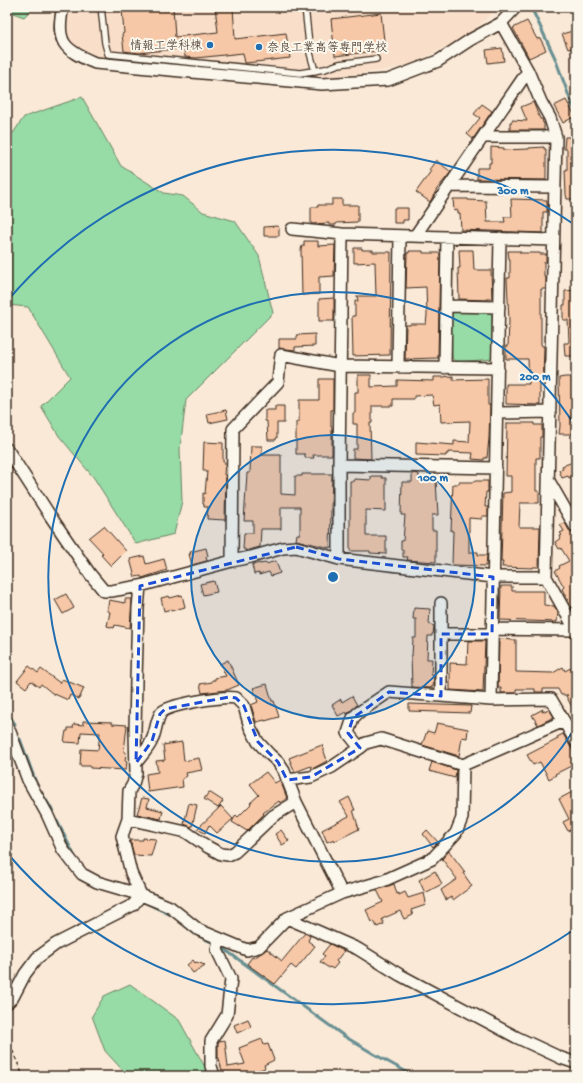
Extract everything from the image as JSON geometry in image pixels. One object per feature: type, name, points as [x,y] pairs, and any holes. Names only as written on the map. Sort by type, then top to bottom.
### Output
[{"type":"street","points":[[63,7],[60,22],[62,38],[68,49],[76,55],[95,63],[322,84],[388,80],[438,62],[470,40],[501,22],[516,7]]},
{"type":"street","points":[[441,634],[576,630],[546,577],[556,138],[550,118],[541,102],[528,71],[501,22]]},
{"type":"street","points":[[414,236],[528,71]]},
{"type":"street","points":[[483,137],[556,138]]},
{"type":"street","points":[[449,186],[555,187]]},
{"type":"street","points":[[292,229],[342,234],[553,240]]},
{"type":"street","points":[[340,559],[339,465],[342,234]]},
{"type":"street","points":[[398,367],[400,236]]},
{"type":"street","points":[[444,368],[447,237]]},
{"type":"street","points":[[491,700],[500,238]]},
{"type":"street","points":[[446,306],[499,307]]},
{"type":"street","points":[[232,561],[233,430],[278,382],[281,355],[340,366],[498,368]]},
{"type":"street","points":[[497,413],[549,412]]},
{"type":"street","points":[[7,449],[49,514],[90,574],[104,591],[140,586],[283,548],[296,547],[340,559],[493,577],[546,577]]},
{"type":"street","points":[[339,465],[496,468]]},
{"type":"street","points":[[549,480],[576,528]]},
{"type":"street","points":[[140,586],[136,680],[136,773],[134,784],[129,791],[128,818],[122,836],[131,873],[141,895]]},
{"type":"street","points":[[441,603],[441,696]]},
{"type":"street","points":[[360,748],[348,733],[353,718],[363,709],[389,692],[491,700],[552,699],[576,742]]},
{"type":"street","points":[[136,763],[152,741],[160,714],[165,709],[213,699],[236,698],[244,706],[250,727],[258,742],[278,762],[284,771],[296,802],[342,893]]},
{"type":"street","points":[[287,780],[311,777],[332,767],[366,743],[381,739],[463,765],[564,721]]},
{"type":"street","points":[[7,724],[28,780],[47,814],[63,850],[82,874],[97,882],[141,895],[170,907],[218,943],[247,950],[260,947],[287,918],[342,893],[383,880],[432,859],[456,833],[462,818],[463,765]]},
{"type":"street","points":[[128,818],[186,832],[221,854],[228,854],[235,852],[273,816],[296,802]]},
{"type":"street","points":[[7,1003],[13,997],[25,974],[37,958],[56,944],[133,905],[141,895]]},
{"type":"street","points":[[287,918],[358,948],[400,976],[509,1033],[561,1058],[576,1063]]},
{"type":"street","points":[[214,1076],[211,1066],[211,1042],[227,1015],[231,979],[217,950],[218,943]]},
{"type":"lane","points":[[101,7],[104,42],[108,54],[300,73],[326,69],[339,64],[376,59]]},
{"type":"lane","points":[[305,7],[310,53],[315,71]]},
{"type":"path","points":[[7,1037],[23,1076]]},
{"type":"highlighted area","points":[[296,547],[339,559],[493,577],[492,634],[441,634],[441,696],[389,692],[353,718],[348,733],[360,748],[311,777],[287,780],[278,762],[258,742],[244,706],[236,698],[229,697],[165,709],[160,714],[152,741],[136,763],[140,586]]},
{"type":"shaded area","name":"奈良工業高等専門学校","points":[[67,7],[498,7],[469,35],[414,63],[386,70],[310,80],[231,70],[107,61],[88,58],[78,52],[64,35]]},
{"type":"green space","points":[[7,7],[34,7],[24,17],[7,11]]},
{"type":"green space","points":[[82,97],[121,166],[164,193],[183,196],[203,212],[235,221],[259,256],[273,313],[186,400],[180,449],[182,501],[174,534],[136,544],[94,478],[59,436],[41,406],[70,377],[28,307],[7,305],[7,142],[24,117]]},
{"type":"green space","points":[[457,310],[492,313],[493,359],[456,362],[452,358],[451,314]]},
{"type":"green space","points":[[130,984],[179,1020],[210,1076],[128,1076],[105,1051],[92,1016],[104,996]]},
{"type":"building","points":[[173,7],[175,37],[218,32],[215,7],[233,7],[235,39],[286,33],[290,58],[245,63],[243,53],[196,58],[185,57],[184,48],[139,53],[124,51],[122,9]]},
{"type":"building","points":[[381,13],[385,50],[335,56],[331,19]]},
{"type":"building","points":[[527,21],[537,39],[540,38],[546,50],[529,58],[513,28]]},
{"type":"building","points":[[576,30],[576,47],[568,49],[562,34]]},
{"type":"building","points":[[502,48],[504,61],[488,63],[486,50]]},
{"type":"building","points":[[566,100],[575,116],[563,123],[554,106]]},
{"type":"building","points":[[533,102],[540,119],[542,119],[544,123],[544,130],[510,130],[510,122],[512,122],[512,120],[527,121],[521,107]]},
{"type":"building","points":[[482,104],[492,111],[473,139],[467,134],[480,118],[474,114]]},
{"type":"building","points":[[565,137],[576,137],[576,199],[567,199],[566,195],[565,170],[567,170],[567,149],[564,149]]},
{"type":"building","points":[[491,147],[504,148],[504,150],[544,147],[544,149],[546,149],[546,180],[477,179],[477,168],[489,168],[489,163],[491,163]]},
{"type":"building","points":[[436,160],[451,172],[437,189],[430,202],[416,192],[431,171],[429,170]]},
{"type":"building","points":[[332,199],[342,199],[342,205],[358,205],[358,222],[336,223],[336,225],[329,225],[329,223],[311,224],[311,207],[318,207],[318,205],[332,205]]},
{"type":"building","points":[[453,199],[486,201],[487,222],[505,222],[504,217],[512,217],[511,199],[547,200],[547,212],[543,212],[543,233],[461,230],[460,213],[458,213],[458,210],[454,211]]},
{"type":"building","points":[[394,208],[408,208],[408,220],[403,220],[403,223],[394,223]]},
{"type":"building","points":[[277,226],[279,228],[279,236],[264,236],[264,227]]},
{"type":"building","points":[[304,241],[318,241],[318,246],[335,245],[334,276],[319,277],[319,294],[302,295],[301,250],[302,246],[304,246]]},
{"type":"building","points":[[354,248],[373,250],[373,252],[391,252],[390,355],[353,356],[352,316],[355,316],[355,301],[358,301],[357,296],[376,296],[375,262],[354,263]]},
{"type":"building","points":[[459,250],[473,250],[474,270],[491,270],[492,299],[459,299]]},
{"type":"building","points":[[409,251],[423,251],[423,253],[440,254],[438,358],[405,359],[406,325],[426,324],[427,315],[426,287],[406,288],[407,253],[409,253]]},
{"type":"building","points":[[508,251],[546,254],[546,262],[544,262],[544,277],[546,277],[546,289],[541,289],[541,344],[544,346],[543,382],[540,382],[540,405],[506,404],[506,384],[529,384],[528,359],[506,359],[509,322],[507,278],[510,278],[510,259]]},
{"type":"building","points":[[576,290],[576,356],[565,356],[564,343],[568,343],[569,341],[568,320],[563,320],[565,291]]},
{"type":"building","points":[[334,298],[334,321],[319,321],[319,299]]},
{"type":"building","points":[[315,334],[315,346],[295,347],[295,350],[279,348],[279,339],[297,339],[297,335]]},
{"type":"building","points":[[358,375],[371,375],[371,387],[397,386],[397,380],[434,381],[434,377],[453,376],[453,380],[488,379],[488,405],[490,405],[487,458],[484,458],[484,460],[472,459],[473,453],[448,452],[446,456],[416,455],[416,442],[454,445],[454,441],[469,442],[470,421],[441,422],[440,404],[434,405],[432,395],[414,396],[414,399],[393,399],[393,406],[372,406],[372,423],[370,423],[371,459],[353,458],[353,449],[357,449],[357,424],[353,424],[353,413],[355,413],[355,392],[358,392]]},
{"type":"building","points":[[576,377],[576,389],[573,390],[574,434],[559,434],[559,378]]},
{"type":"building","points":[[319,379],[333,379],[333,410],[331,410],[332,455],[313,455],[314,458],[305,458],[305,454],[296,454],[296,422],[299,422],[299,400],[319,400]]},
{"type":"building","points":[[275,406],[284,406],[284,423],[277,423],[276,440],[268,440],[265,410],[275,410]]},
{"type":"building","points":[[226,410],[228,419],[209,423],[207,414]]},
{"type":"building","points":[[507,423],[534,423],[534,425],[542,425],[542,437],[540,437],[540,458],[536,458],[536,491],[539,491],[539,503],[520,503],[519,527],[540,527],[539,567],[502,567],[503,493],[511,492],[511,476],[506,476]]},
{"type":"building","points":[[204,442],[223,443],[223,462],[225,462],[224,475],[226,475],[225,520],[207,519],[208,507],[204,507],[203,504],[203,493],[205,494],[207,471],[203,471]]},
{"type":"building","points":[[251,446],[262,446],[262,455],[281,455],[281,494],[295,495],[295,476],[302,476],[302,474],[332,474],[330,548],[296,540],[297,534],[300,534],[300,507],[281,507],[281,529],[261,529],[260,547],[245,551],[245,549],[243,549],[244,533],[253,533],[253,521],[244,521],[247,473],[250,473]]},
{"type":"building","points":[[576,461],[576,475],[569,478],[568,476],[562,478],[559,470],[563,469],[562,466]]},
{"type":"building","points":[[412,473],[419,474],[419,480],[436,480],[438,515],[432,515],[432,530],[436,530],[436,562],[407,560],[408,557],[403,557],[403,550],[401,550],[405,515],[401,515],[402,482],[412,482]]},
{"type":"building","points":[[371,476],[382,476],[382,478],[386,478],[386,511],[366,510],[366,536],[386,536],[386,554],[370,553],[370,551],[350,551],[350,481],[354,481],[354,479],[371,480]]},
{"type":"building","points":[[488,481],[488,492],[486,492],[485,507],[488,507],[488,516],[482,516],[482,519],[469,518],[469,552],[478,552],[478,555],[487,555],[486,566],[452,565],[453,531],[451,531],[453,484]]},
{"type":"building","points":[[565,523],[570,532],[576,536],[576,575],[572,568],[571,569],[576,578],[576,616],[562,589],[564,587],[555,571],[560,568],[559,566],[569,561],[561,548],[559,549],[555,542],[561,538],[560,536],[562,535],[560,533],[564,531],[560,525]]},
{"type":"building","points":[[104,526],[126,551],[111,566],[101,555],[103,553],[89,538]]},
{"type":"building","points":[[206,548],[208,556],[206,557],[207,561],[192,565],[189,554],[191,554],[190,552]]},
{"type":"building","points":[[144,556],[146,564],[164,559],[167,570],[142,578],[141,576],[135,577],[130,559]]},
{"type":"building","points":[[276,561],[280,573],[271,576],[269,572],[259,575],[259,573],[254,574],[252,565],[260,563],[266,564]]},
{"type":"building","points":[[214,581],[217,592],[203,595],[200,584]]},
{"type":"building","points":[[501,586],[512,586],[512,591],[544,591],[544,605],[554,606],[558,612],[557,622],[500,620]]},
{"type":"building","points":[[66,594],[74,608],[63,614],[55,600]]},
{"type":"building","points":[[182,595],[185,607],[171,611],[171,609],[164,611],[161,598],[169,596],[170,598]]},
{"type":"building","points":[[125,599],[132,599],[130,628],[115,625],[114,628],[107,626],[110,612],[107,611],[109,600],[125,603]]},
{"type":"building","points":[[414,608],[430,609],[429,624],[434,626],[432,636],[428,636],[427,659],[432,659],[431,675],[434,675],[433,687],[431,688],[412,687],[411,656],[413,638],[416,638],[416,619],[413,619]]},
{"type":"building","points":[[499,639],[516,640],[516,672],[553,673],[563,667],[565,671],[576,665],[576,714],[566,696],[568,695],[561,695],[558,689],[543,689],[543,692],[535,692],[535,689],[516,689],[516,693],[501,693],[501,688],[498,688]]},
{"type":"building","points":[[468,641],[485,641],[483,692],[450,690],[450,663],[467,664]]},
{"type":"building","points":[[228,660],[239,685],[227,690],[202,693],[200,684],[212,682],[215,678],[226,676],[220,664]]},
{"type":"building","points":[[29,666],[38,673],[41,669],[60,683],[62,679],[84,688],[79,699],[70,695],[68,700],[52,693],[41,684],[39,687],[31,681],[26,688],[17,681]]},
{"type":"building","points":[[267,684],[279,717],[256,722],[251,705],[258,702],[253,688]]},
{"type":"building","points":[[352,696],[357,705],[347,714],[346,712],[338,716],[332,705],[341,699],[342,702]]},
{"type":"building","points":[[409,704],[471,706],[470,713],[409,711]]},
{"type":"building","points":[[543,709],[542,712],[549,709],[554,717],[538,725],[532,715]]},
{"type":"building","points":[[83,721],[112,722],[112,724],[127,725],[124,752],[126,752],[125,761],[127,761],[126,770],[80,766],[81,749],[98,750],[100,733],[81,732],[80,743],[64,742],[68,728],[73,728],[74,724],[83,725]]},
{"type":"building","points":[[437,723],[468,729],[467,738],[462,737],[459,756],[422,745],[427,731],[434,733]]},
{"type":"building","points":[[563,734],[576,756],[576,776],[571,766],[555,774],[556,775],[549,779],[540,762],[533,765],[527,755],[558,739],[557,737]]},
{"type":"building","points":[[182,742],[184,761],[199,758],[202,770],[186,773],[187,776],[182,779],[183,787],[148,792],[146,774],[158,772],[156,761],[165,760],[163,745]]},
{"type":"building","points":[[322,745],[327,761],[312,769],[311,766],[295,772],[289,758]]},
{"type":"building","points":[[432,762],[456,770],[455,778],[429,771]]},
{"type":"building","points":[[266,772],[275,783],[280,780],[287,798],[280,803],[279,801],[263,813],[264,814],[247,831],[232,822],[236,815],[238,817],[259,795],[250,784]]},
{"type":"building","points":[[576,790],[576,832],[574,828],[568,831],[563,822],[569,819],[559,799]]},
{"type":"building","points":[[209,792],[223,801],[218,808],[204,799]]},
{"type":"building","points":[[349,797],[355,810],[353,810],[359,829],[335,841],[334,839],[327,842],[322,830],[349,816],[340,802]]},
{"type":"building","points":[[142,798],[149,799],[147,807],[163,811],[161,819],[137,814]]},
{"type":"building","points":[[189,803],[197,805],[192,827],[184,824]]},
{"type":"building","points":[[221,806],[233,819],[217,833],[209,825],[205,833],[197,829]]},
{"type":"building","points":[[281,830],[289,841],[282,845],[275,834]]},
{"type":"building","points":[[427,830],[438,842],[433,847],[423,834]]},
{"type":"building","points":[[143,838],[156,839],[151,856],[134,855],[130,840],[143,840]]},
{"type":"building","points":[[449,851],[465,872],[463,873],[472,886],[453,900],[451,897],[446,900],[441,890],[457,879],[442,859]]},
{"type":"building","points":[[435,871],[442,884],[425,893],[419,880]]},
{"type":"building","points":[[394,884],[397,894],[399,893],[399,895],[405,892],[408,898],[424,893],[426,905],[411,910],[413,915],[404,919],[400,911],[382,919],[384,924],[377,927],[374,921],[372,922],[366,910],[383,902],[377,890]]},
{"type":"building","points":[[305,933],[310,936],[308,941],[315,946],[296,969],[291,965],[275,984],[247,964],[252,957],[254,958],[267,949],[282,961]]},
{"type":"building","points":[[330,944],[344,951],[336,961],[338,963],[333,969],[320,962],[325,956],[322,954]]},
{"type":"building","points":[[193,960],[195,963],[205,965],[193,973],[187,965]]},
{"type":"building","points":[[248,1019],[251,1027],[237,1033],[234,1025]]},
{"type":"building","points":[[262,1039],[264,1045],[268,1044],[274,1060],[264,1065],[265,1068],[251,1073],[251,1071],[223,1076],[218,1058],[219,1041],[225,1040],[228,1067],[245,1064],[239,1048]]},
{"type":"waterway","points":[[531,7],[555,58],[576,112]]},
{"type":"waterway","points":[[7,715],[15,724]]},
{"type":"waterway","points":[[20,739],[38,788]]},
{"type":"waterway","points":[[41,792],[53,811]]},
{"type":"waterway","points":[[57,821],[75,857]]},
{"type":"waterway","points":[[146,903],[175,917]]},
{"type":"waterway","points":[[186,926],[195,934],[215,944]]},
{"type":"waterway","points":[[220,946],[344,1036],[412,1075],[423,1076]]},
{"type":"place","name":"情報工学科棟","points":[[210,45]]},
{"type":"place","name":"奈良工業高等専門学校","points":[[259,47]]}]
